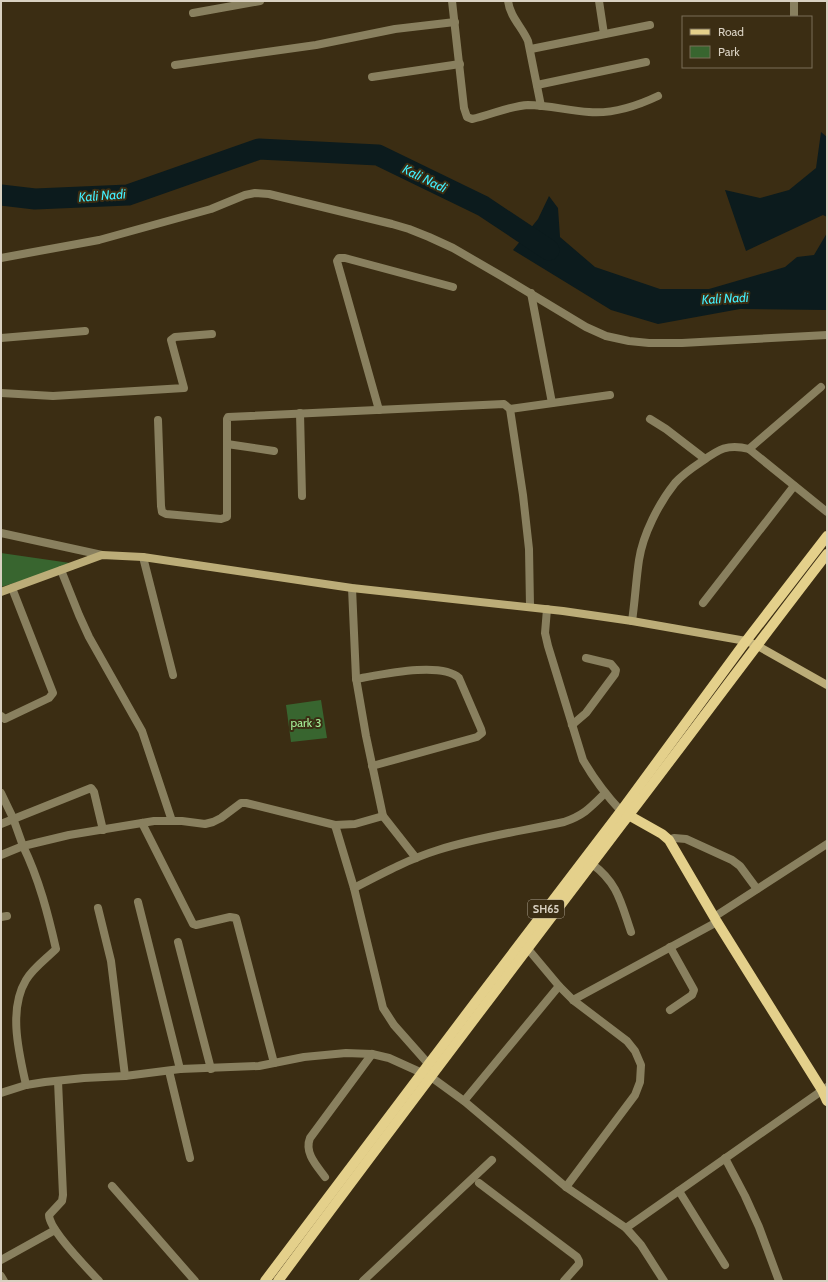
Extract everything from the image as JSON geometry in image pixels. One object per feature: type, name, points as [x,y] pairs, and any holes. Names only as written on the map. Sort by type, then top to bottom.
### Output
[{"type":"main road","name":"SH65","points":[[265,1281],[429,1072],[528,949],[592,864],[625,813],[746,641],[827,536]]},
{"type":"main road","name":"SH65","points":[[278,1281],[429,1072],[625,813],[827,554]]},
{"type":"main road","points":[[625,813],[662,834],[669,840],[715,919],[824,1089],[827,1101]]},
{"type":"street","points":[[193,13],[260,1]]},
{"type":"street","points":[[452,1],[464,108],[467,117],[472,119],[517,106],[541,106],[591,113],[629,108],[658,96]]},
{"type":"street","points":[[508,1],[513,17],[525,34],[531,49],[541,106]]},
{"type":"street","points":[[599,1],[604,34]]},
{"type":"street","points":[[794,1],[794,16]]},
{"type":"street","points":[[175,65],[316,44],[395,29],[455,22]]},
{"type":"street","points":[[531,49],[650,25]]},
{"type":"street","points":[[537,85],[646,62]]},
{"type":"street","points":[[372,77],[460,64]]},
{"type":"street","points":[[1,258],[99,240],[211,209],[244,195],[255,193],[288,199],[409,229],[453,248],[586,327],[606,336],[629,341],[649,343],[682,343],[827,335]]},
{"type":"street","points":[[379,410],[337,261],[339,258],[345,258],[453,287]]},
{"type":"street","points":[[531,293],[552,403]]},
{"type":"street","points":[[1,338],[85,331]]},
{"type":"street","points":[[1,393],[53,396],[184,388],[171,340],[174,337],[212,334]]},
{"type":"street","points":[[749,449],[821,387]]},
{"type":"street","points":[[510,409],[610,395]]},
{"type":"street","points":[[158,420],[162,512],[166,514],[221,519],[226,517],[228,417],[500,403],[507,406],[510,409],[523,495],[529,549],[530,606]]},
{"type":"street","points":[[300,413],[302,496]]},
{"type":"street","points":[[650,420],[666,429],[705,459]]},
{"type":"street","points":[[227,444],[274,451]]},
{"type":"street","points":[[632,621],[639,559],[648,531],[662,502],[676,482],[715,452],[726,447],[738,446],[749,449],[827,512]]},
{"type":"street","points":[[703,603],[794,486]]},
{"type":"street","points":[[1,533],[102,555],[143,557],[352,588],[530,606],[632,621],[746,641],[756,645],[827,685]]},
{"type":"street","points":[[1,592],[102,555]]},
{"type":"street","points":[[143,557],[173,675]]},
{"type":"street","points":[[61,570],[89,637],[142,731],[172,821]]},
{"type":"street","points":[[1,716],[8,718],[49,698],[53,693],[12,588]]},
{"type":"street","points":[[352,588],[356,679],[383,816],[416,858]]},
{"type":"street","points":[[547,609],[545,633],[548,646],[583,760],[605,793],[625,813]]},
{"type":"street","points":[[572,725],[586,713],[615,674],[616,670],[611,664],[586,658]]},
{"type":"street","points":[[356,679],[418,670],[450,672],[459,678],[482,733],[477,737],[372,766]]},
{"type":"street","points":[[1,824],[91,788],[94,792],[103,830]]},
{"type":"street","points":[[354,888],[416,858],[470,841],[564,822],[587,811],[605,793]]},
{"type":"street","points":[[1,794],[13,818],[33,868],[43,897],[56,950],[40,964],[26,980],[20,995],[16,1019],[17,1043],[26,1085]]},
{"type":"street","points":[[1,855],[23,846],[69,835],[142,823],[172,821],[205,824],[221,818],[241,803],[335,825],[355,824],[383,816]]},
{"type":"street","points":[[142,823],[194,924],[230,917],[236,918],[274,1063]]},
{"type":"street","points":[[335,825],[354,888],[383,1008],[394,1025],[429,1072],[566,1187],[626,1228],[641,1245],[664,1281]]},
{"type":"street","points":[[669,840],[674,838],[686,839],[732,860],[740,866],[757,889]]},
{"type":"street","points":[[573,1000],[670,947],[715,919],[757,889],[827,844]]},
{"type":"street","points":[[592,864],[602,872],[615,888],[631,932]]},
{"type":"street","points":[[138,902],[180,1069]]},
{"type":"street","points":[[98,908],[111,961],[125,1076]]},
{"type":"street","points":[[178,942],[211,1068]]},
{"type":"street","points":[[670,947],[694,990],[692,995],[670,1010]]},
{"type":"street","points":[[528,949],[559,986],[573,1000],[636,1050],[641,1065],[640,1082],[635,1095],[566,1187]]},
{"type":"street","points":[[464,1101],[559,986]]},
{"type":"street","points":[[1,1093],[26,1085],[58,1081],[125,1076],[180,1069],[259,1066],[304,1057],[346,1053],[372,1054],[389,1058],[429,1072]]},
{"type":"street","points":[[325,1177],[308,1151],[307,1144],[372,1054]]},
{"type":"street","points":[[170,1071],[190,1158]]},
{"type":"street","points":[[58,1081],[63,1195],[62,1201],[51,1212],[49,1219],[55,1230],[99,1281]]},
{"type":"street","points":[[626,1228],[824,1089]]},
{"type":"street","points":[[725,1158],[759,1226],[779,1281]]},
{"type":"street","points":[[363,1281],[492,1160]]},
{"type":"street","points":[[479,1183],[577,1257],[579,1264],[564,1281]]},
{"type":"street","points":[[112,1186],[195,1281]]},
{"type":"street","points":[[680,1191],[725,1265]]},
{"type":"street","points":[[1,1260],[55,1230]]},
{"type":"street","points":[[1,1276],[4,1281]]},
{"type":"green space","points":[[1,553],[77,564],[1,587]]},
{"type":"green space","name":"park 3","points":[[321,700],[327,738],[291,742],[286,705]]},
{"type":"water","points":[[821,132],[827,137],[827,217],[823,215],[746,251],[725,190],[760,198],[789,190],[816,168]]},
{"type":"water","points":[[549,196],[558,208],[560,237],[595,267],[660,289],[709,289],[785,267],[797,257],[814,255],[827,233],[827,310],[740,309],[658,324],[611,310],[513,250],[538,219]]},
{"type":"waterway","name":"Kali Nadi","points":[[1,195],[35,199],[128,195],[259,149],[378,155],[483,206],[549,250]]}]
